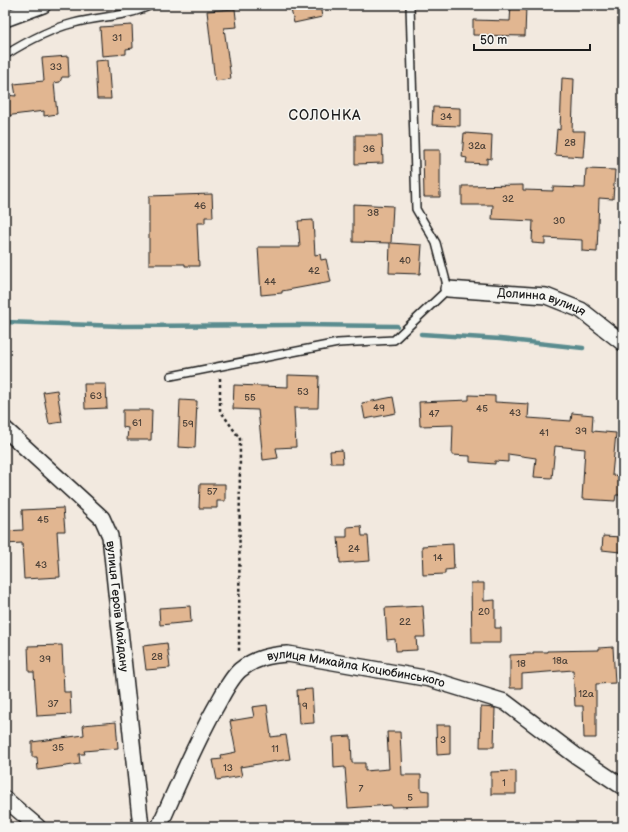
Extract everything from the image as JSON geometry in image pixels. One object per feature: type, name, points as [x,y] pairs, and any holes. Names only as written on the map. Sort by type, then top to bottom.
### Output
[{"type":"street","points":[[5,19],[43,5]]},
{"type":"street","name":"Долинна вулиця","points":[[448,289],[546,296],[581,310],[623,343]]},
{"type":"street","name":"вулиця Героїв Майдану","points":[[5,429],[102,518],[110,536],[141,827]]},
{"type":"street","name":"вулиця Михайла Коцюбинського","points":[[159,827],[205,726],[228,685],[239,671],[252,661],[269,655],[288,654],[430,679],[505,702],[575,755],[623,787]]},
{"type":"street","points":[[5,799],[38,827]]},
{"type":"lane","points":[[5,55],[26,42],[73,23],[137,12],[151,5]]},
{"type":"lane","points":[[171,376],[338,343],[394,340],[448,289],[436,243],[416,209],[410,5]]},
{"type":"path","points":[[220,374],[220,410],[240,439],[239,671]]},
{"type":"building","points":[[290,5],[320,5],[322,17],[294,23]]},
{"type":"building","points":[[511,5],[526,5],[525,36],[473,35],[473,20],[510,21]]},
{"type":"building","points":[[235,9],[237,27],[224,28],[231,79],[215,81],[207,11]]},
{"type":"building","points":[[132,25],[133,48],[126,49],[126,54],[102,56],[100,27]]},
{"type":"building","points":[[68,56],[69,77],[62,77],[60,82],[54,83],[57,114],[44,116],[44,111],[5,116],[5,95],[16,96],[14,84],[44,81],[42,58]]},
{"type":"building","points":[[108,60],[111,99],[97,99],[95,61]]},
{"type":"building","points":[[562,78],[574,79],[572,131],[585,131],[583,157],[555,155],[557,129],[560,130]]},
{"type":"building","points":[[433,107],[460,108],[460,126],[432,125]]},
{"type":"building","points":[[464,133],[492,135],[491,159],[487,158],[487,164],[466,163],[467,158],[462,157]]},
{"type":"building","points":[[355,135],[382,135],[383,163],[355,164]]},
{"type":"building","points":[[423,150],[440,150],[440,197],[424,197]]},
{"type":"building","points":[[586,169],[615,170],[613,199],[599,198],[597,252],[582,251],[582,240],[545,238],[545,244],[532,243],[533,221],[492,219],[493,205],[462,205],[462,186],[523,185],[523,190],[553,191],[553,187],[585,188]]},
{"type":"building","points":[[212,194],[213,217],[205,217],[205,223],[197,223],[199,266],[185,266],[185,264],[149,264],[149,196]]},
{"type":"building","points":[[353,204],[393,206],[391,243],[422,245],[420,274],[389,273],[390,243],[353,242]]},
{"type":"building","points":[[313,220],[315,255],[320,254],[321,260],[326,259],[331,282],[282,291],[282,293],[261,295],[258,247],[300,247],[298,221]]},
{"type":"building","points":[[288,375],[319,376],[318,408],[294,408],[296,447],[276,448],[278,458],[263,460],[258,410],[233,409],[234,385],[288,387]]},
{"type":"building","points":[[84,384],[106,384],[107,408],[85,409]]},
{"type":"building","points":[[57,390],[62,422],[49,424],[43,392]]},
{"type":"building","points":[[469,395],[495,396],[495,402],[529,404],[528,418],[571,421],[572,413],[593,415],[592,431],[616,433],[612,475],[622,476],[621,495],[616,495],[615,501],[582,499],[585,449],[555,446],[552,478],[534,477],[536,458],[508,454],[508,462],[495,461],[495,464],[470,462],[470,456],[452,455],[453,425],[420,426],[419,402],[469,400]]},
{"type":"building","points":[[393,397],[396,413],[365,419],[362,403]]},
{"type":"building","points":[[180,400],[197,401],[195,448],[178,447]]},
{"type":"building","points":[[123,410],[152,410],[151,440],[127,440],[128,428],[123,427]]},
{"type":"building","points":[[342,450],[343,463],[331,463],[330,451]]},
{"type":"building","points":[[200,484],[225,484],[225,501],[217,501],[217,508],[199,508]]},
{"type":"building","points":[[63,508],[65,531],[57,531],[60,577],[24,579],[22,543],[5,544],[5,531],[23,530],[22,510]]},
{"type":"building","points":[[361,526],[362,536],[368,536],[370,561],[340,563],[338,537],[347,537],[347,527]]},
{"type":"building","points":[[603,536],[622,537],[620,552],[602,550]]},
{"type":"building","points":[[453,544],[454,569],[445,570],[445,574],[423,575],[422,546]]},
{"type":"building","points":[[471,583],[484,583],[484,601],[495,600],[495,628],[501,628],[501,643],[472,643]]},
{"type":"building","points":[[190,606],[191,622],[160,625],[159,608]]},
{"type":"building","points":[[423,606],[425,637],[416,637],[417,650],[396,651],[395,639],[387,640],[385,608]]},
{"type":"building","points":[[167,643],[170,668],[146,670],[143,646]]},
{"type":"building","points":[[62,645],[64,692],[70,692],[71,714],[37,716],[34,672],[29,672],[28,646]]},
{"type":"building","points":[[613,647],[615,683],[596,684],[596,738],[584,738],[583,706],[575,706],[573,670],[522,674],[522,688],[510,688],[510,655],[533,654],[533,652],[547,651],[599,650],[599,648]]},
{"type":"building","points":[[312,689],[314,723],[299,724],[297,690]]},
{"type":"building","points":[[267,705],[271,737],[286,735],[290,759],[240,767],[242,776],[217,780],[213,760],[222,759],[221,755],[236,752],[230,721],[254,717],[252,707]]},
{"type":"building","points":[[481,707],[495,708],[494,747],[480,747]]},
{"type":"building","points":[[116,722],[118,748],[84,751],[85,754],[79,754],[80,764],[38,770],[37,757],[32,757],[32,742],[84,735],[83,725]]},
{"type":"building","points":[[436,725],[450,725],[450,754],[437,755]]},
{"type":"building","points":[[387,732],[400,732],[402,775],[421,775],[421,790],[429,791],[429,806],[391,807],[391,805],[348,808],[345,767],[334,768],[333,737],[351,736],[352,763],[365,763],[365,771],[389,769]]},
{"type":"building","points":[[516,771],[516,794],[491,794],[491,772]]},
{"type":"waterway","points":[[5,322],[122,326],[397,326]]},
{"type":"waterway","points":[[421,334],[500,339],[583,348]]},
{"type":"district","name":"СОЛОНКА","points":[[325,115]]}]
